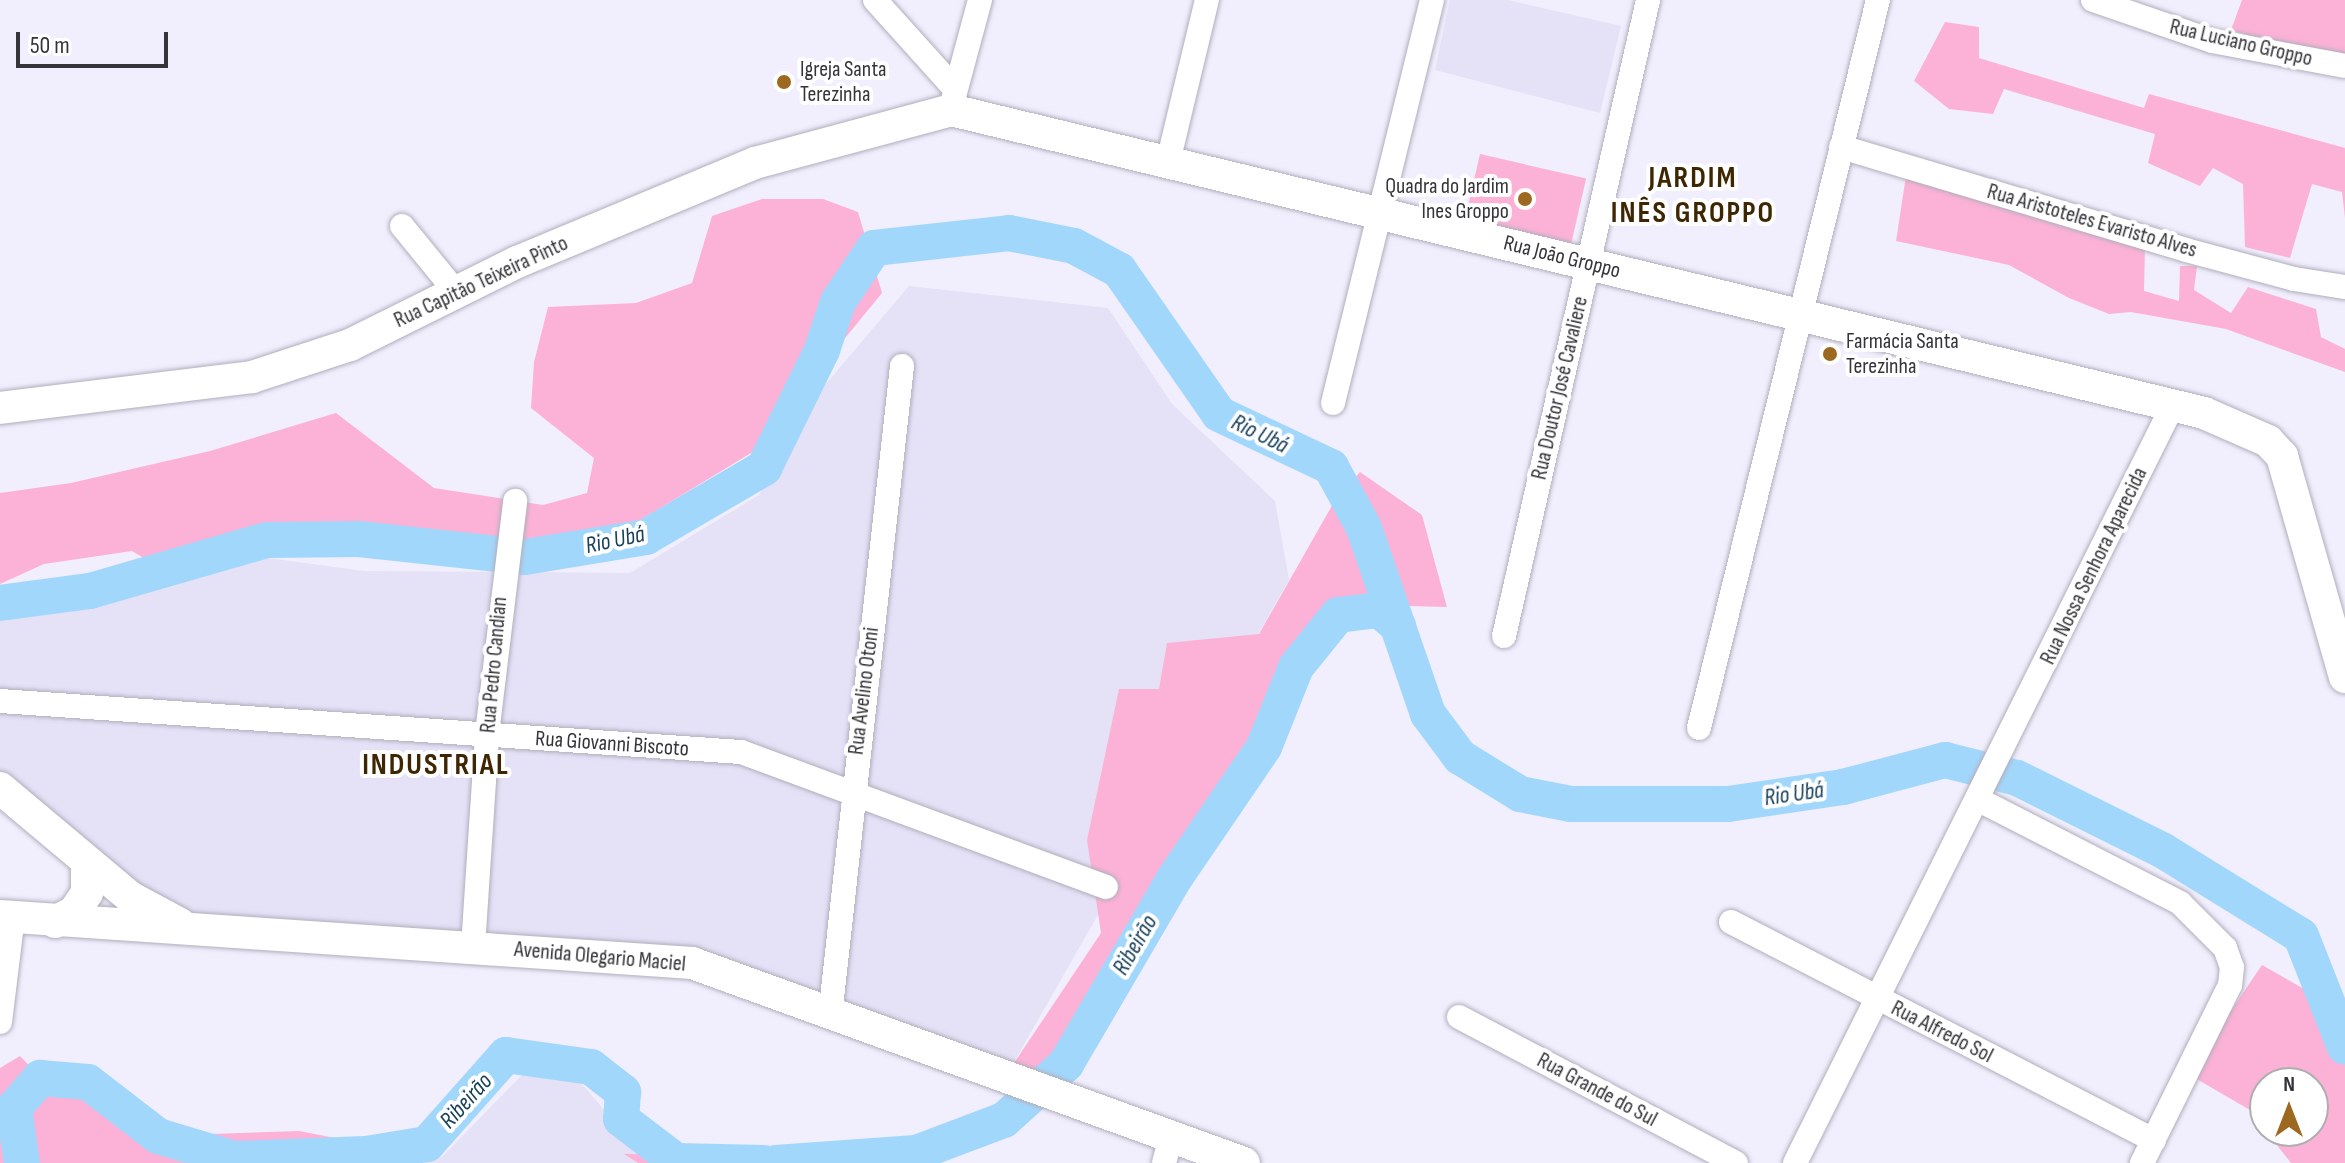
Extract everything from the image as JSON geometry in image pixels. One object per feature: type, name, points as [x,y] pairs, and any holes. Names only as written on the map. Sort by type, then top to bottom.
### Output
[{"type":"main road","name":"Rua João Groppo","points":[[953,100],[1168,162],[2173,405],[2268,441],[2282,456],[2345,677]]},
{"type":"main road","name":"Rua Capitão Teixeira Pinto","points":[[0,408],[252,377],[350,345],[517,262],[755,163],[953,100]]},
{"type":"main road","points":[[0,788],[130,897],[190,930]]},
{"type":"main road","points":[[55,922],[74,912],[87,893],[87,864]]},
{"type":"main road","name":"Avenida Olegario Maciel","points":[[7,916],[55,922],[692,963],[830,1016],[1054,1091],[1168,1150],[1244,1163]]},
{"type":"street","points":[[875,0],[953,100]]},
{"type":"street","points":[[953,100],[980,0]]},
{"type":"street","points":[[1168,162],[1207,0]]},
{"type":"street","points":[[1333,403],[1432,0]]},
{"type":"street","name":"Rua Doutor José Cavaliere","points":[[1504,636],[1648,0]]},
{"type":"street","points":[[1699,728],[1878,0]]},
{"type":"street","name":"Rua Luciano Groppo","points":[[2093,0],[2212,41],[2345,66]]},
{"type":"street","name":"Rua Aristoteles Evaristo Alves","points":[[1841,147],[2186,250],[2294,279],[2345,287]]},
{"type":"street","points":[[402,226],[456,292]]},
{"type":"street","name":"Rua Avelino Otoni","points":[[830,1016],[852,792],[902,366]]},
{"type":"street","name":"Rua Nossa Senhora Aparecida","points":[[1982,794],[2173,405]]},
{"type":"street","name":"Rua Pedro Candian","points":[[473,947],[487,734],[502,572],[515,501]]},
{"type":"street","name":"Rua Giovanni Biscoto","points":[[0,701],[741,752],[1106,887]]},
{"type":"street","points":[[1795,1163],[1982,794],[2180,903],[2209,929],[2232,967],[2230,985],[2142,1163]]},
{"type":"street","points":[[0,1022],[7,916]]},
{"type":"street","name":"Rua Alfredo Sol","points":[[1731,922],[2154,1140]]},
{"type":"street","name":"Rua Grande do Sul","points":[[1459,1017],[1736,1163]]},
{"type":"shaded area","points":[[1450,0],[1508,0],[1621,26],[1600,113],[1435,70]]},
{"type":"shaded area","points":[[2242,0],[2345,0],[2345,64],[2231,30]]},
{"type":"shaded area","points":[[1945,22],[1979,27],[1979,58],[2144,108],[2149,94],[2345,148],[2345,218],[2342,192],[2312,184],[2290,258],[2245,247],[2243,184],[2213,168],[2200,186],[2148,163],[2155,134],[2004,89],[1993,114],[1949,109],[1914,81]]},
{"type":"shaded area","name":"Quadra do Jardim Ines Groppo","points":[[1480,154],[1586,179],[1571,244],[1465,219]]},
{"type":"shaded area","points":[[1906,176],[2145,246],[2144,291],[2179,301],[2180,266],[2197,266],[2194,290],[2231,313],[2248,287],[2316,309],[2321,337],[2345,349],[2345,372],[2226,329],[2131,312],[2109,314],[2069,298],[2009,265],[1896,241]]},
{"type":"shaded area","points":[[762,199],[823,199],[858,212],[882,293],[751,453],[629,527],[533,541],[265,526],[161,568],[132,551],[44,564],[0,584],[0,493],[71,483],[210,451],[336,413],[434,488],[543,505],[587,493],[594,458],[531,408],[534,362],[548,307],[636,303],[692,283],[712,216]]},
{"type":"shaded area","points":[[909,286],[1108,308],[1172,404],[1275,501],[1289,580],[1010,1069],[704,951],[186,914],[0,806],[0,619],[260,557],[364,571],[630,573],[759,495],[819,392]]},
{"type":"shaded area","points":[[1360,472],[1422,515],[1447,607],[1369,605],[1320,613],[1295,665],[1271,738],[1054,1076],[1010,1069],[1101,933],[1087,840],[1119,689],[1159,689],[1167,643],[1259,634],[1334,502]]},
{"type":"shaded area","points":[[2262,965],[2327,1002],[2345,1049],[2345,1163],[2291,1163],[2278,1147],[2329,1147],[2329,1067],[2249,1067],[2249,1109],[2188,1074]]},
{"type":"shaded area","points":[[20,1056],[40,1077],[76,1068],[129,1092],[155,1119],[211,1134],[299,1131],[361,1143],[366,1154],[363,1163],[0,1163],[0,1068]]},
{"type":"shaded area","points":[[524,1073],[580,1082],[650,1163],[411,1163],[442,1157]]},
{"type":"shaded area","points":[[624,1154],[924,1157],[926,1163],[638,1163]]},
{"type":"waterway","name":"Rio Ubá","points":[[0,603],[90,591],[267,540],[359,539],[525,557],[646,537],[764,468],[822,350],[838,302],[874,248],[1009,233],[1074,246],[1119,270],[1219,414],[1331,467],[1364,528],[1428,714],[1460,757],[1520,794],[1571,804],[1728,804],[1843,787],[1945,760],[2017,778],[2162,850],[2301,936],[2345,1047]]},
{"type":"waterway","name":"Ribeirão","points":[[776,1163],[916,1153],[1004,1120],[1066,1064],[1176,876],[1264,747],[1296,667],[1338,615],[1379,610],[1398,626]]},
{"type":"waterway","name":"Ribeirão","points":[[22,1163],[14,1108],[40,1078],[88,1082],[158,1136],[234,1159],[366,1154],[427,1144],[506,1055],[591,1067],[623,1092],[621,1119],[676,1161],[764,1163]]},
{"type":"place","name":"Igreja Santa Terezinha","points":[[784,82]]},
{"type":"place","name":"Quadra do Jardim Ines Groppo","points":[[1525,199]]},
{"type":"place","name":"Farmácia Santa Terezinha","points":[[1830,354]]},
{"type":"district","name":"JARDIM INÊS GROPPO","points":[[1693,195]]},
{"type":"district","name":"INDUSTRIAL","points":[[436,765]]}]
